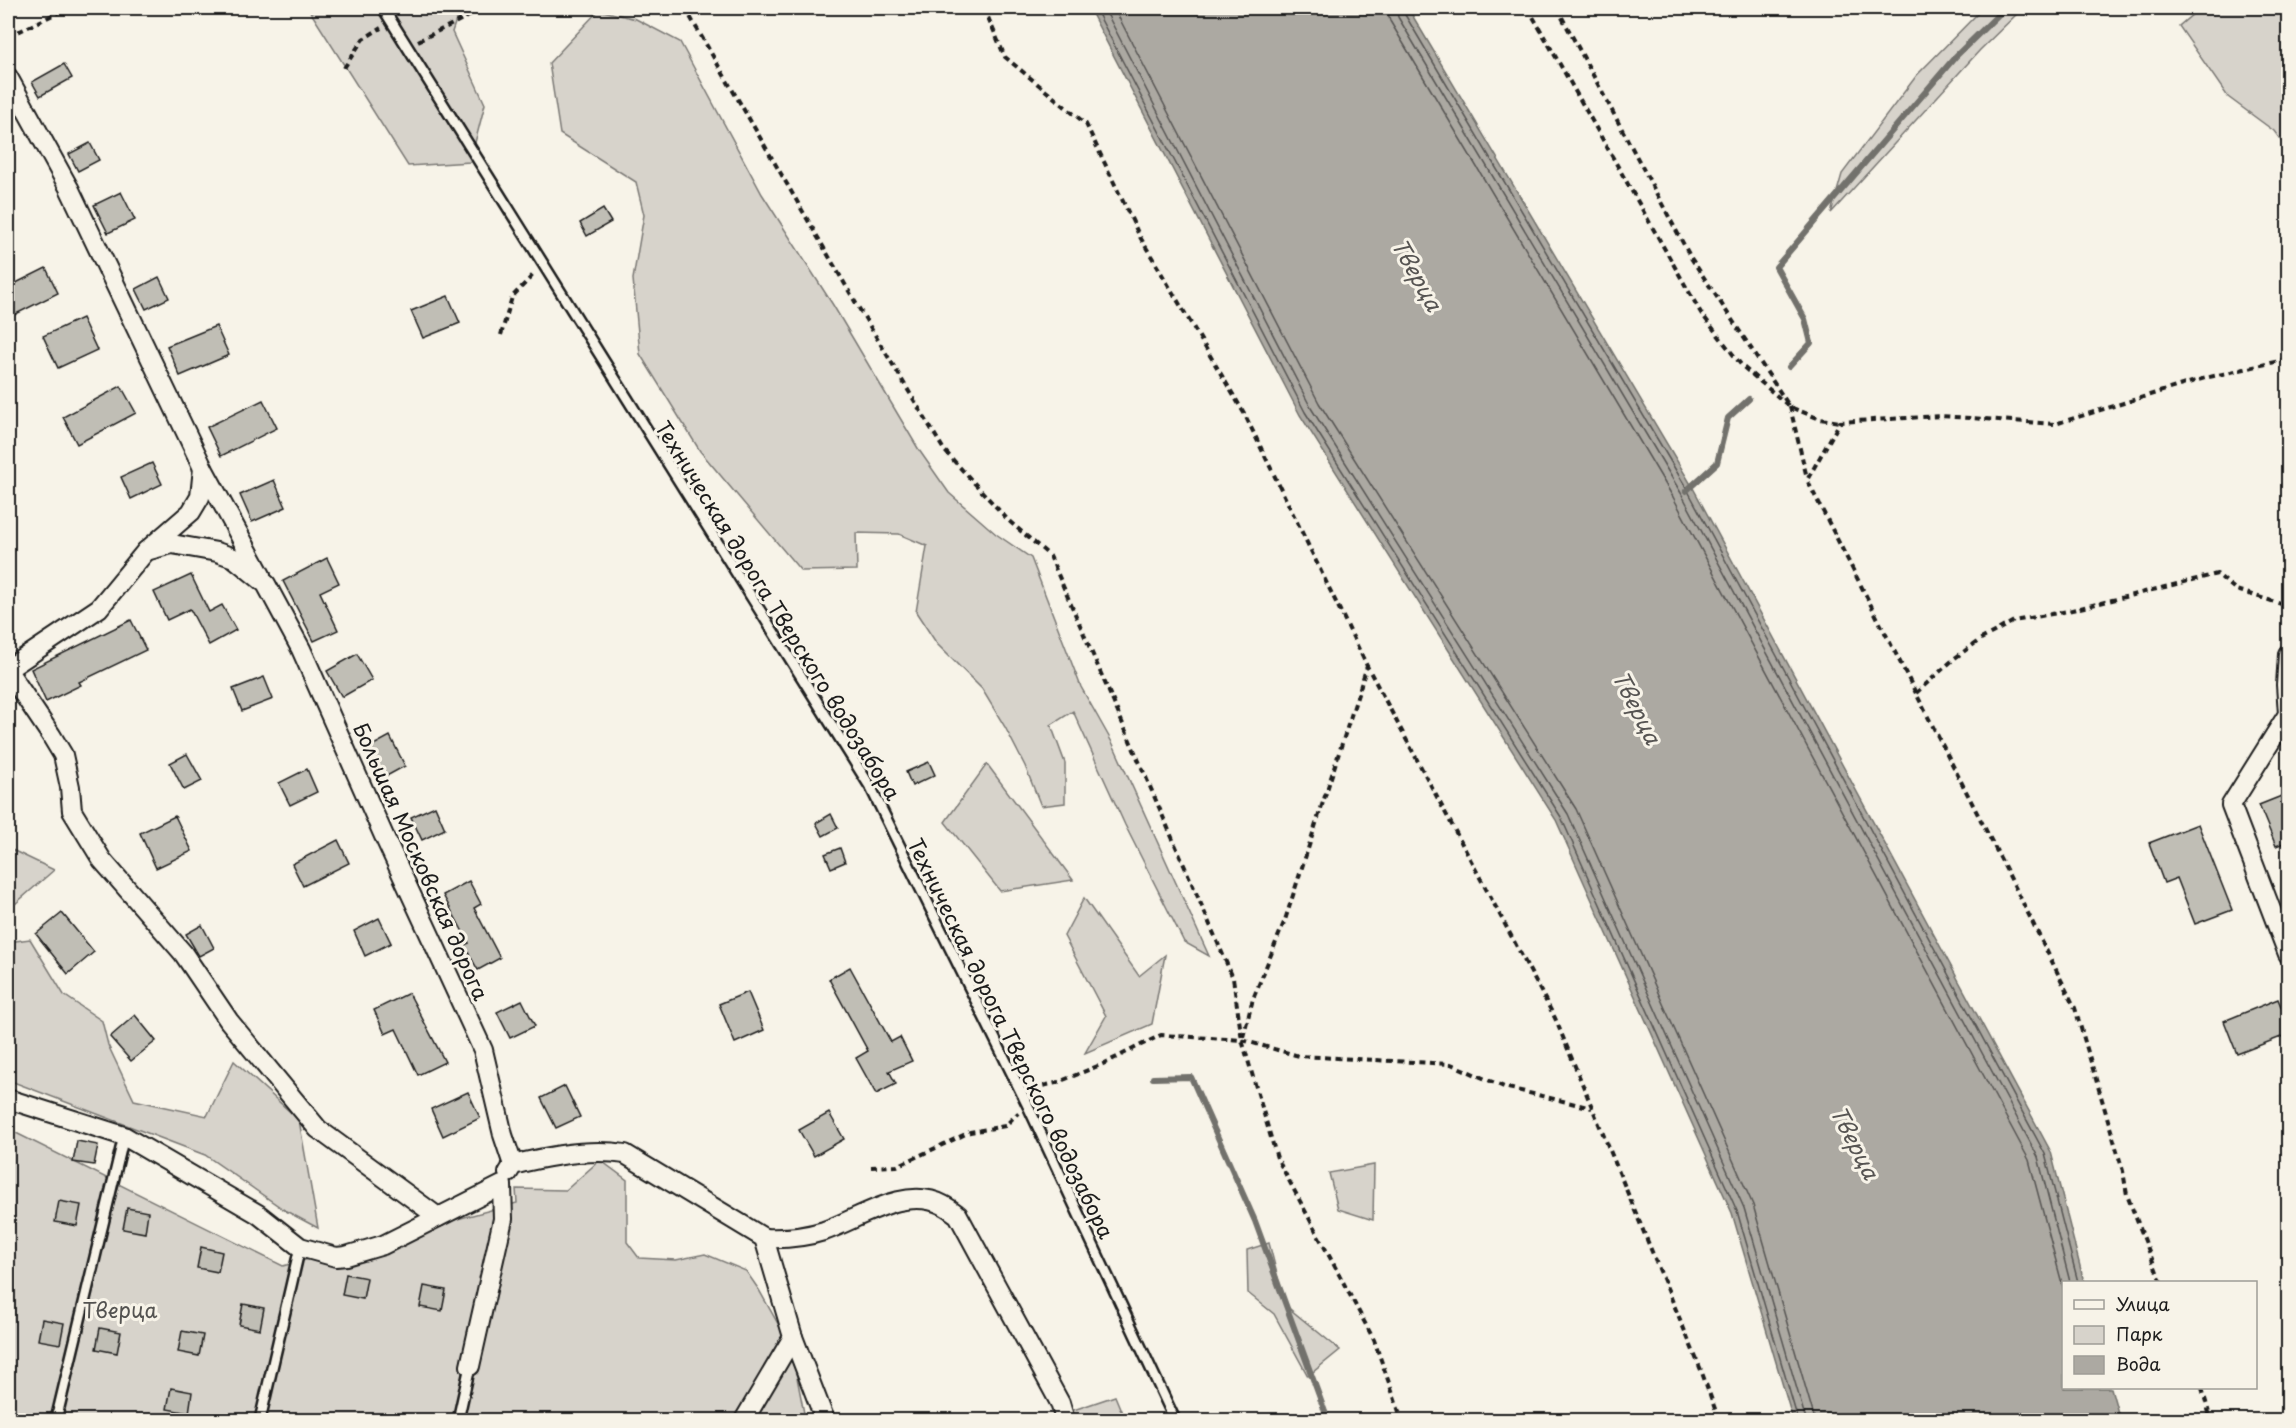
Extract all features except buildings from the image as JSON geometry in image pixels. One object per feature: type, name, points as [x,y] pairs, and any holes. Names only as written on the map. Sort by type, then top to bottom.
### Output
[{"type":"street","name":"Большая Московская дорога","points":[[8,77],[69,188],[204,468],[302,649],[384,836],[483,1050],[503,1135],[513,1165]]},
{"type":"street","points":[[204,468],[200,497],[191,512],[146,550],[99,608],[8,670],[63,755],[70,787],[72,811],[102,860],[183,953],[229,1021],[318,1129],[438,1217]]},
{"type":"street","name":"Большая Московская дорога","points":[[146,550],[172,544],[217,552],[234,558],[266,584]]},
{"type":"street","points":[[2289,654],[2286,685],[2288,714],[2231,805],[2289,954]]},
{"type":"street","points":[[8,1099],[124,1136],[258,1214],[300,1247],[336,1257],[383,1245],[502,1185]]},
{"type":"street","points":[[470,1366],[503,1219],[502,1185],[513,1165],[605,1151],[625,1154],[764,1238],[779,1239],[822,1231],[898,1201],[928,1200],[942,1204],[958,1215],[1060,1403],[1065,1420]]},
{"type":"street","points":[[764,1238],[793,1337],[825,1420]]},
{"type":"street","points":[[744,1420],[793,1337]]},
{"type":"lane","name":"Техническая дорога Тверского водозабора","points":[[382,8],[871,788],[1028,1106],[1175,1420]]},
{"type":"lane","points":[[56,1420],[124,1136]]},
{"type":"lane","points":[[261,1420],[300,1247]]},
{"type":"lane","points":[[458,1420],[470,1366]]},
{"type":"path","points":[[8,34],[20,31],[67,8]]},
{"type":"path","points":[[407,46],[484,8]]},
{"type":"path","points":[[685,8],[944,450],[1009,521],[1050,556],[1233,978],[1242,1040],[1277,1158],[1374,1340],[1402,1420]]},
{"type":"path","points":[[984,8],[1005,57],[1086,124],[1140,237],[1244,413],[1367,666],[1555,1018],[1701,1370],[1719,1420]]},
{"type":"path","points":[[1528,8],[1701,313],[1742,366],[1790,406],[1820,419],[1840,422],[1941,417],[2055,424],[2205,378],[2289,359]]},
{"type":"path","points":[[1557,8],[1691,258],[1790,406],[1808,480],[2075,1008],[2123,1171],[2127,1195],[2161,1281]]},
{"type":"path","points":[[344,68],[363,39],[390,22]]},
{"type":"path","points":[[501,335],[512,297],[544,265]]},
{"type":"path","points":[[1808,480],[1840,422]]},
{"type":"path","points":[[1916,693],[1955,658],[1981,639],[2014,621],[2068,611],[2217,574],[2236,590],[2289,606]]},
{"type":"path","points":[[1242,1040],[1253,999],[1285,920],[1367,666]]},
{"type":"path","points":[[1020,1091],[1056,1083],[1103,1064],[1161,1035],[1242,1040],[1299,1056],[1451,1064],[1504,1087],[1592,1108]]},
{"type":"path","points":[[871,1167],[897,1166],[970,1132],[1005,1126],[1009,1119],[1028,1106]]},
{"type":"path","points":[[2202,1389],[2211,1420]]},
{"type":"green space","points":[[308,8],[460,8],[452,32],[485,104],[470,162],[408,166]]},
{"type":"green space","points":[[1983,8],[2023,8],[1980,50],[1831,213],[1842,174],[1917,75]]},
{"type":"green space","points":[[2200,8],[2288,8],[2288,150],[2274,131],[2228,97],[2179,26]]},
{"type":"green space","points":[[599,10],[636,19],[680,42],[762,194],[833,305],[919,450],[949,493],[996,534],[1031,558],[1081,687],[1113,744],[1209,956],[1184,942],[1125,825],[1073,711],[1051,725],[1065,763],[1065,803],[1041,806],[1025,766],[982,689],[937,644],[916,612],[927,546],[899,534],[856,533],[857,570],[801,571],[700,451],[640,354],[633,279],[644,215],[636,182],[560,134],[549,63]]},
{"type":"green space","points":[[987,764],[1073,880],[1000,891],[945,822]]},
{"type":"green space","points":[[8,848],[54,870],[8,910]]},
{"type":"green space","points":[[1084,898],[1139,976],[1165,955],[1152,1024],[1085,1053],[1106,1016],[1064,936]]},
{"type":"green space","points":[[30,939],[64,995],[102,1021],[108,1045],[134,1100],[207,1116],[234,1061],[299,1120],[318,1228],[286,1211],[205,1155],[8,1080],[8,942]]},
{"type":"green space","name":"Тверца","points":[[8,1129],[283,1266],[517,1203],[516,1189],[566,1190],[600,1160],[627,1180],[627,1242],[639,1258],[676,1260],[705,1254],[746,1271],[791,1347],[804,1413],[788,1420],[8,1420]]},
{"type":"green space","points":[[1374,1165],[1373,1220],[1338,1209],[1329,1173]]},
{"type":"green space","points":[[1269,1243],[1285,1305],[1340,1350],[1308,1376],[1274,1314],[1248,1293],[1247,1250]]},
{"type":"green space","points":[[1115,1396],[1125,1420],[1044,1420]]},
{"type":"water","points":[[1089,8],[1408,8],[1692,486],[2051,1152],[2084,1281],[2062,1281],[2062,1389],[2111,1389],[2120,1420],[1793,1420],[1732,1213],[1556,820],[1300,415]]},
{"type":"waterway","points":[[1789,367],[1811,343],[1805,319],[1776,267],[1956,56],[2005,8]]},
{"type":"waterway","points":[[1686,491],[1717,463],[1728,418],[1749,399]]},
{"type":"waterway","points":[[1153,1078],[1191,1077],[1255,1221],[1328,1420]]}]
